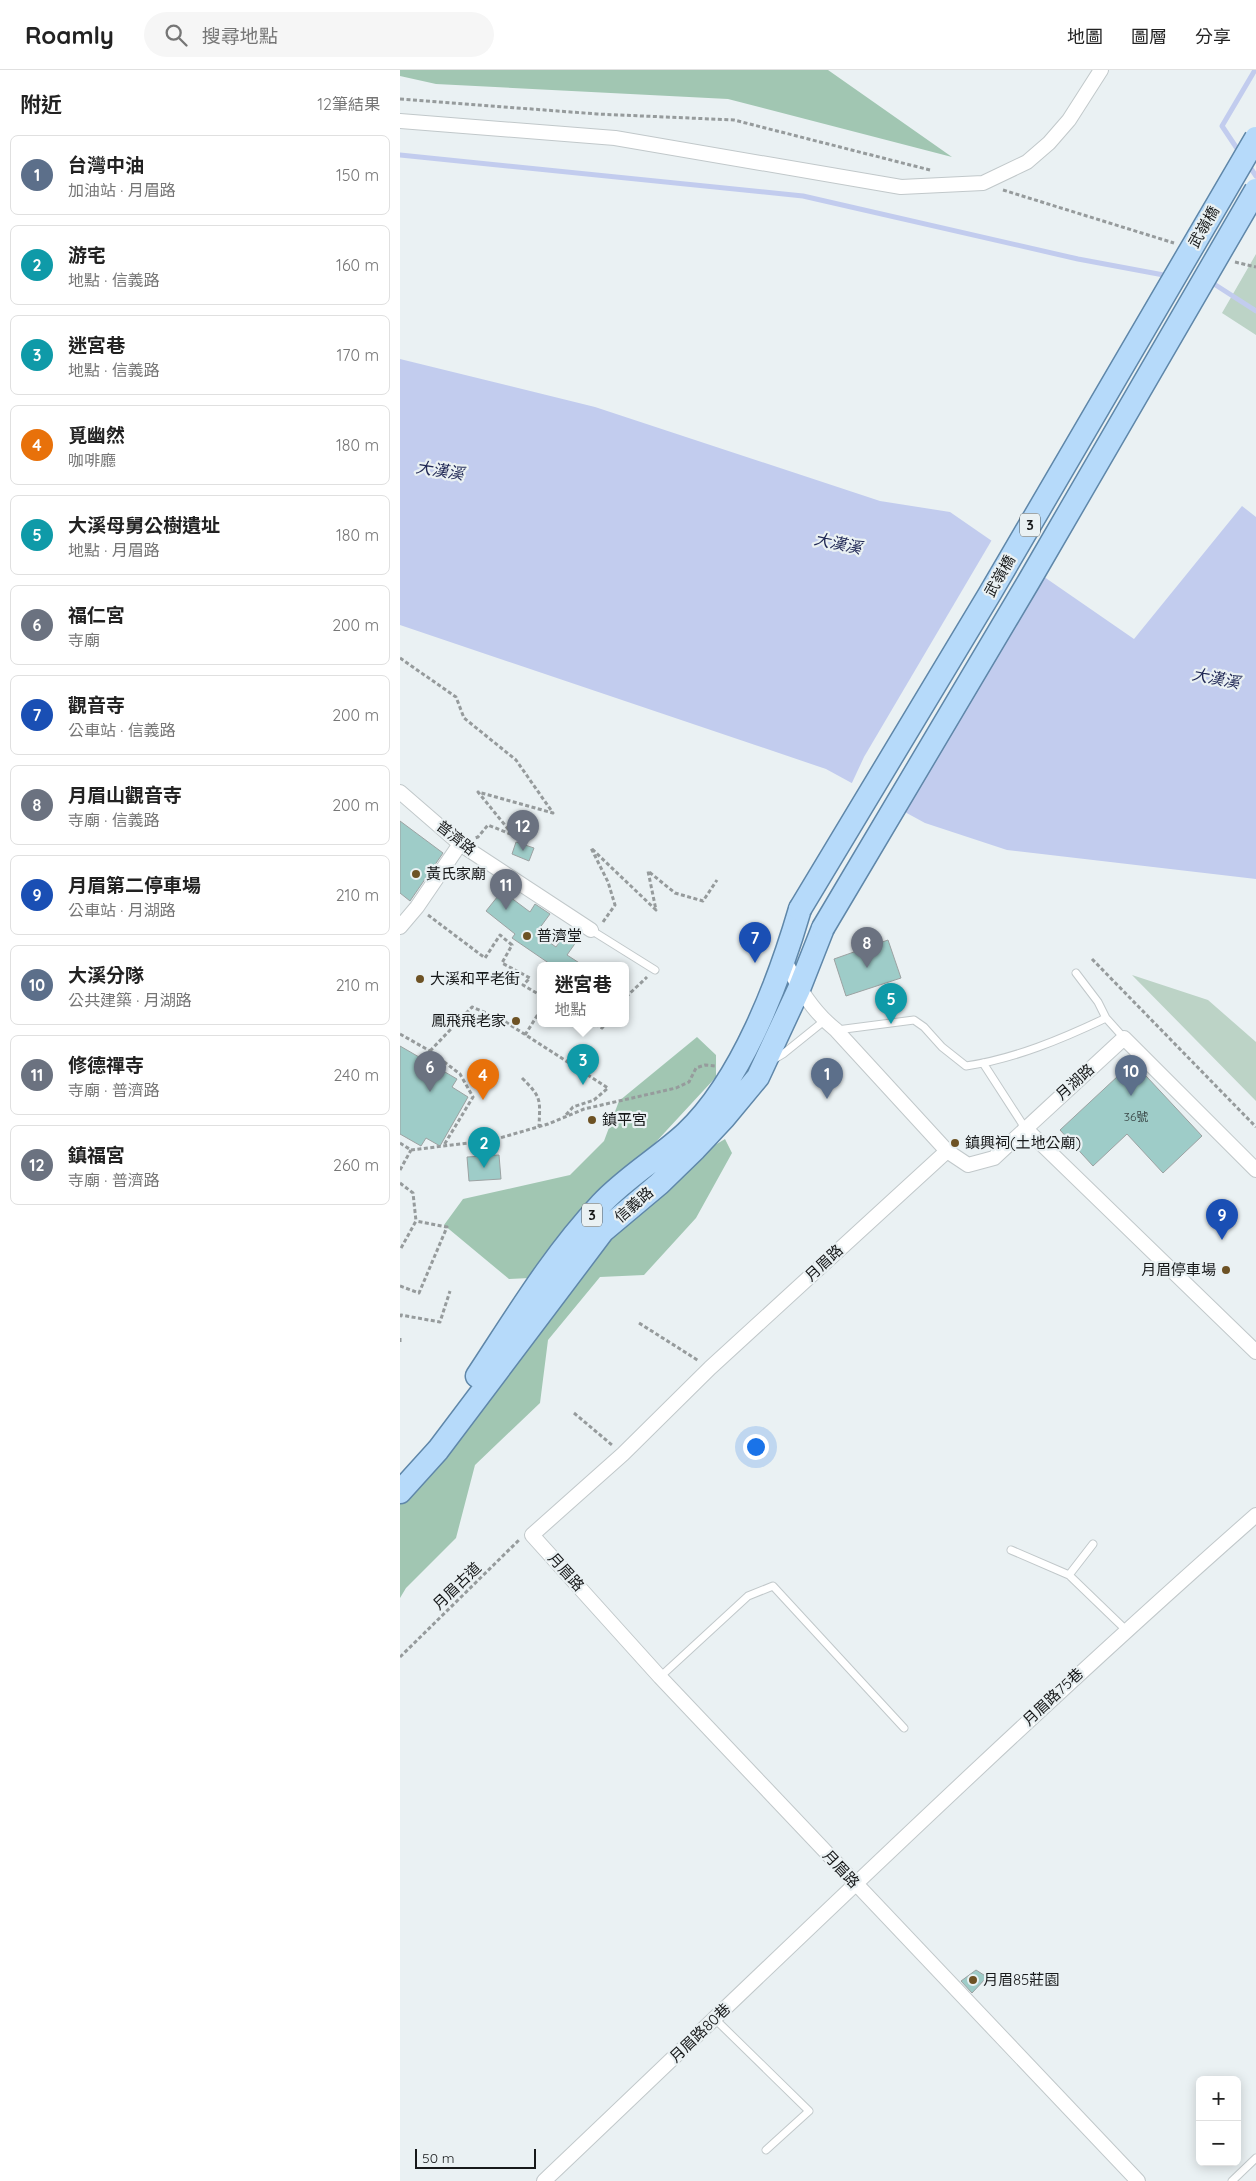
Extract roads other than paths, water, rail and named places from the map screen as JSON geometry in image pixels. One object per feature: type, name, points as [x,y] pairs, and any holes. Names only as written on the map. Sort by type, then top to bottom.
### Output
[{"type":"main road","name":"武嶺橋","points":[[800,909],[990,594],[1256,138]]},
{"type":"main road","name":"武嶺橋","points":[[823,928],[1019,598],[1256,190]]},
{"type":"main road","name":"信義路","points":[[400,1476],[448,1418],[544,1275],[602,1203],[686,1132],[715,1099],[750,1041],[785,961],[800,909]]},
{"type":"main road","name":"信義路","points":[[400,1492],[438,1450],[604,1231],[695,1149],[758,1077],[799,989],[823,928]]},
{"type":"street","points":[[400,121],[615,138],[901,187],[983,183],[1027,162],[1049,143],[1069,120],[1101,70]]},
{"type":"street","name":"普濟路","points":[[400,792],[460,844],[593,931]]},
{"type":"street","points":[[400,927],[418,907],[460,844]]},
{"type":"street","points":[[785,961],[799,989],[824,1021],[836,1030],[946,1151]]},
{"type":"street","points":[[1124,1038],[1256,1170]]},
{"type":"street","name":"月湖路","points":[[946,1151],[968,1165],[994,1158],[1124,1038]]},
{"type":"street","points":[[1025,1128],[1256,1352]]},
{"type":"street","name":"月眉路","points":[[946,1151],[710,1368],[623,1454],[532,1534],[660,1677],[1138,2181]]},
{"type":"street","name":"月眉路75巷","points":[[854,1883],[1126,1630],[1256,1515]]},
{"type":"street","name":"月眉路80巷","points":[[544,2181],[715,2019],[854,1883]]},
{"type":"lane","points":[[593,931],[654,970]]},
{"type":"lane","points":[[1076,973],[1098,1002],[1106,1018],[1124,1038]]},
{"type":"lane","points":[[836,1030],[914,1020],[924,1027],[942,1047],[966,1066],[983,1064],[1079,1031],[1106,1018]]},
{"type":"lane","points":[[764,1064],[783,1054],[824,1021]]},
{"type":"lane","points":[[983,1064],[1025,1128]]},
{"type":"lane","points":[[1069,1575],[1093,1544]]},
{"type":"lane","points":[[1010,1550],[1069,1575],[1126,1630]]},
{"type":"lane","points":[[660,1677],[748,1596],[773,1586],[904,1728]]},
{"type":"lane","points":[[715,2019],[809,2111],[766,2150]]},
{"type":"lane","points":[[1232,2181],[1256,2158]]},
{"type":"water","name":"大漢溪","points":[[400,359],[595,407],[880,501],[950,512],[1134,639],[1242,506],[1256,517],[1256,879],[1007,850],[925,823],[826,769],[400,625]]},
{"type":"waterway","points":[[1240,153],[1222,126],[1255,70]]},
{"type":"waterway","points":[[400,155],[803,196],[1078,259],[1169,276]]},
{"type":"waterway","points":[[1248,164],[1256,176]]},
{"type":"waterway","points":[[1209,283],[1214,284],[1256,311]]},
{"type":"place","name":"鎮福宮","points":[[523,851]]},
{"type":"place","name":"黃氏家廟","points":[[416,874]]},
{"type":"place","name":"修德禪寺","points":[[506,910]]},
{"type":"place","name":"普濟堂","points":[[527,936]]},
{"type":"place","name":"觀音寺","points":[[755,963]]},
{"type":"place","name":"月眉山觀音寺","points":[[867,968]]},
{"type":"place","name":"大溪和平老街","points":[[420,979]]},
{"type":"place","name":"鳳飛飛老家","points":[[516,1021]]},
{"type":"place","name":"大溪母舅公樹遺址","points":[[891,1024]]},
{"type":"place","name":"迷宮巷","points":[[583,1085]]},
{"type":"place","name":"福仁宮","points":[[430,1092]]},
{"type":"place","name":"大溪分隊","points":[[1131,1096]]},
{"type":"place","name":"台灣中油","points":[[827,1099]]},
{"type":"place","name":"覓幽然","points":[[483,1100]]},
{"type":"place","name":"鎮平宮","points":[[592,1120]]},
{"type":"place","name":"鎮興祠(土地公廟)","points":[[955,1143]]},
{"type":"place","name":"游宅","points":[[484,1168]]},
{"type":"place","name":"月眉第二停車場","points":[[1222,1240]]},
{"type":"place","name":"月眉停車場","points":[[1226,1270]]},
{"type":"place","name":"月眉85莊園","points":[[973,1980]]}]
